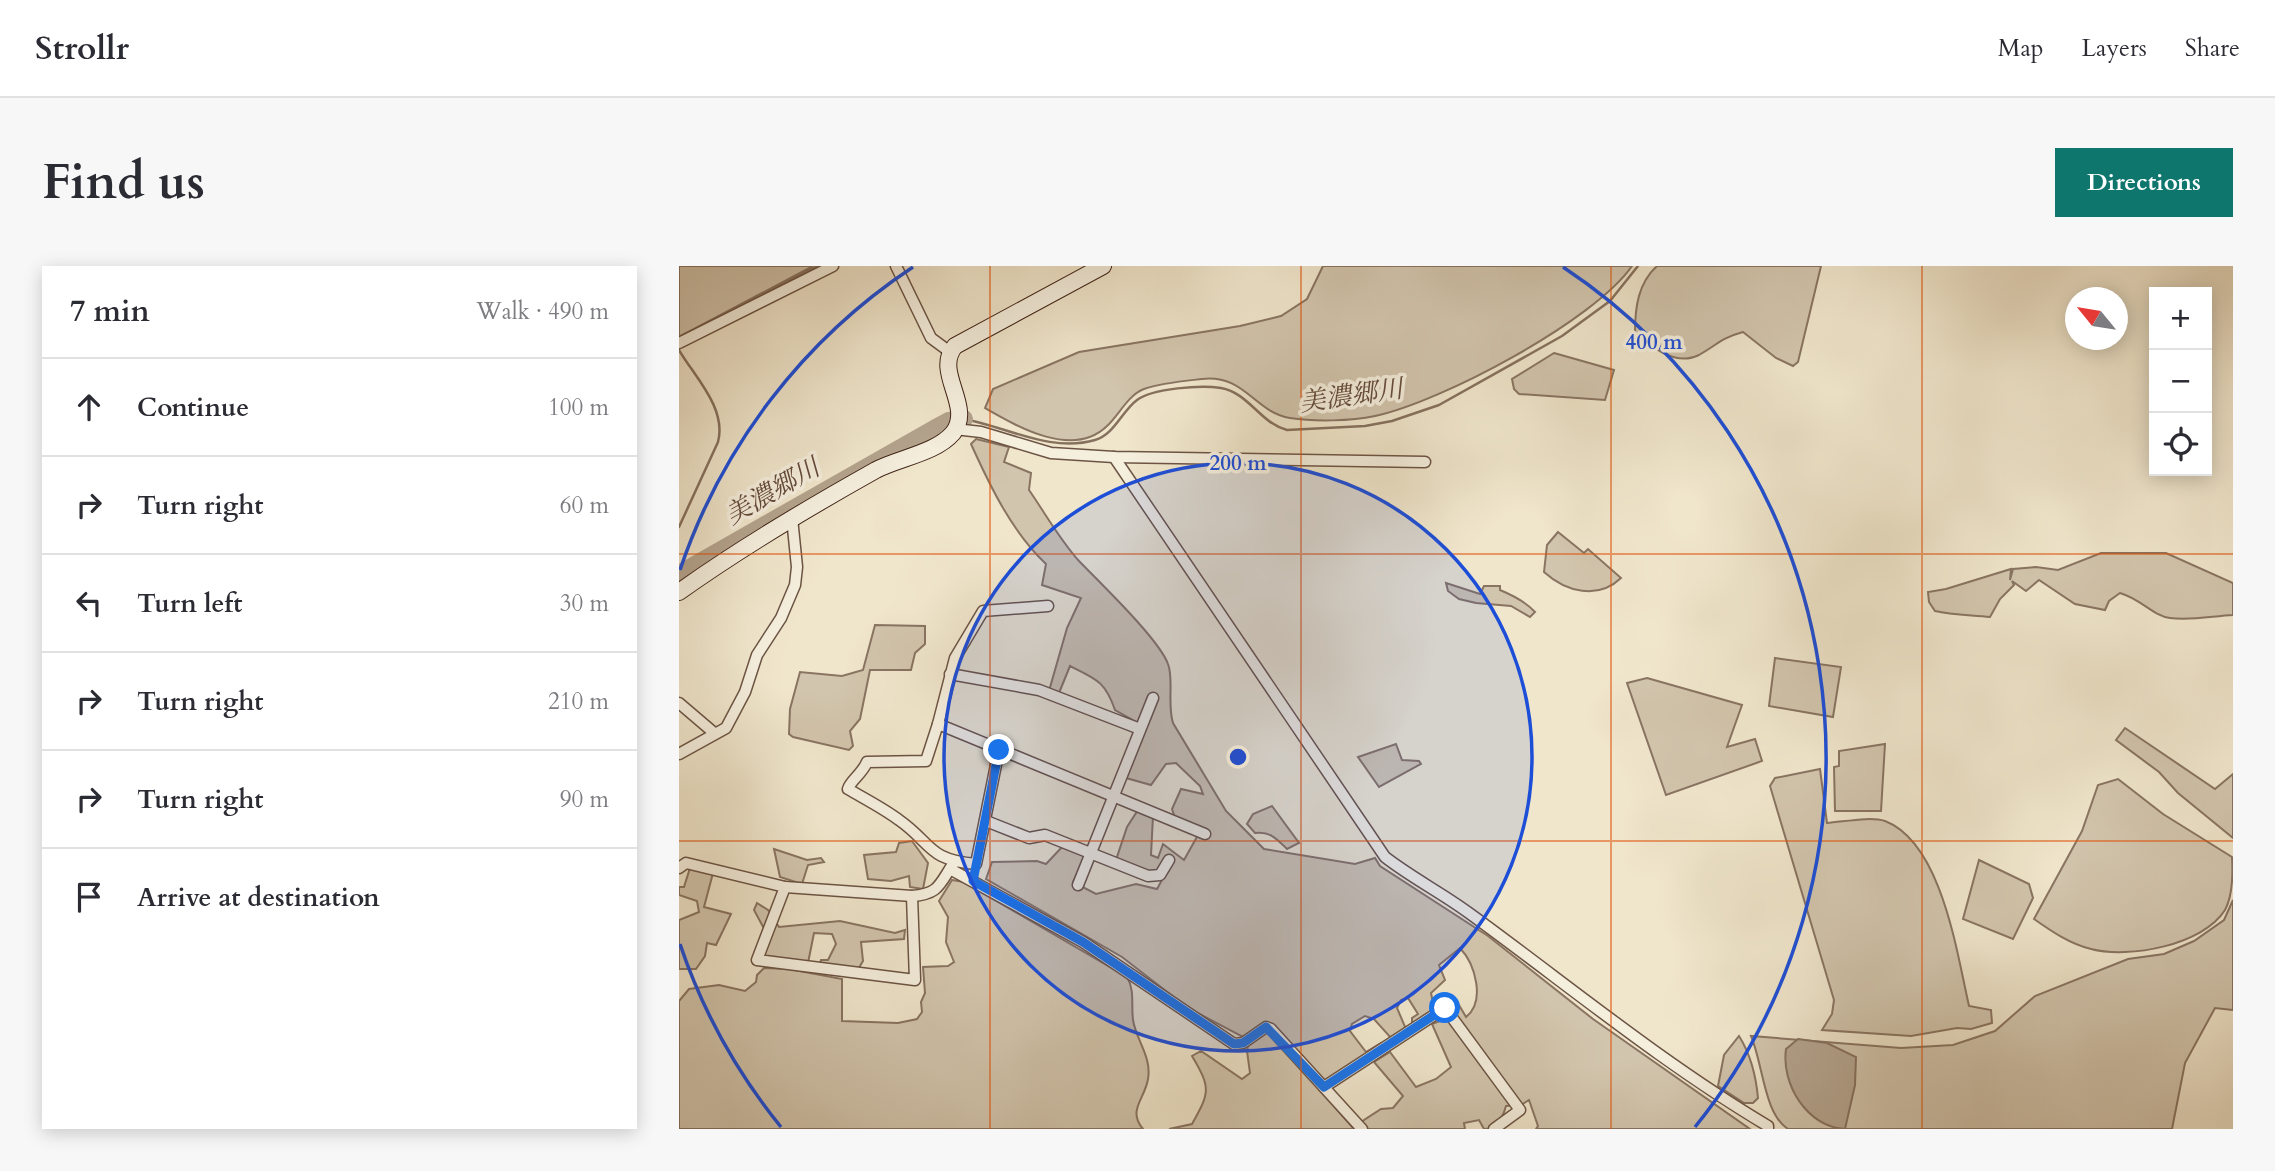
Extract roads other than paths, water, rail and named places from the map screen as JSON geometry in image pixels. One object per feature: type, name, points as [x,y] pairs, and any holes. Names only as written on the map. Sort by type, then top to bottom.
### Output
[{"type":"main road","points":[[679,592],[741,548],[792,518],[879,469],[946,440],[956,428],[959,410],[948,364],[950,352],[965,340],[1103,266]]},
{"type":"street","points":[[679,343],[833,266]]},
{"type":"street","points":[[896,266],[931,338],[950,352]]},
{"type":"street","points":[[956,428],[981,432],[1051,453],[1114,457],[1425,462]]},
{"type":"street","points":[[1114,457],[1385,857],[1415,880],[1466,911],[1687,1074],[1768,1126],[1768,1129]]},
{"type":"street","points":[[679,754],[713,732],[726,728],[757,654],[774,632],[795,585],[797,567],[792,518]]},
{"type":"street","points":[[1048,606],[983,611],[957,653],[926,761],[867,762],[861,775],[849,783],[848,789],[900,820],[927,849],[973,881],[1083,942],[1234,1044],[1243,1043],[1266,1027],[1271,1030],[1362,1129]]},
{"type":"street","points":[[950,674],[1039,690],[1140,729]]},
{"type":"street","points":[[1078,885],[1153,698]]},
{"type":"street","points":[[679,703],[713,732]]},
{"type":"street","points":[[938,724],[1205,834]]},
{"type":"street","points":[[973,881],[999,750]]},
{"type":"street","points":[[986,821],[1029,838],[1045,835],[1156,877],[1170,860]]},
{"type":"street","points":[[679,868],[686,863],[785,887],[912,896],[930,894],[936,890],[952,865]]},
{"type":"street","points":[[952,865],[976,864]]},
{"type":"street","points":[[785,887],[757,960],[915,980],[912,896]]},
{"type":"street","points":[[1324,1087],[1445,1008],[1520,1110],[1494,1129]]},
{"type":"waterway","points":[[714,320],[817,266]]},
{"type":"waterway","name":"美濃郷川","points":[[964,419],[1046,441],[1079,443],[1102,437],[1144,396],[1177,388],[1202,387],[1231,391],[1269,421],[1287,430],[1365,426],[1392,421],[1439,405],[1562,336],[1610,301],[1638,266]]},
{"type":"waterway","points":[[679,350],[714,405],[720,429],[718,442],[679,527]]},
{"type":"waterway","name":"美濃郷川","points":[[679,574],[934,429],[949,421],[964,419]]}]
